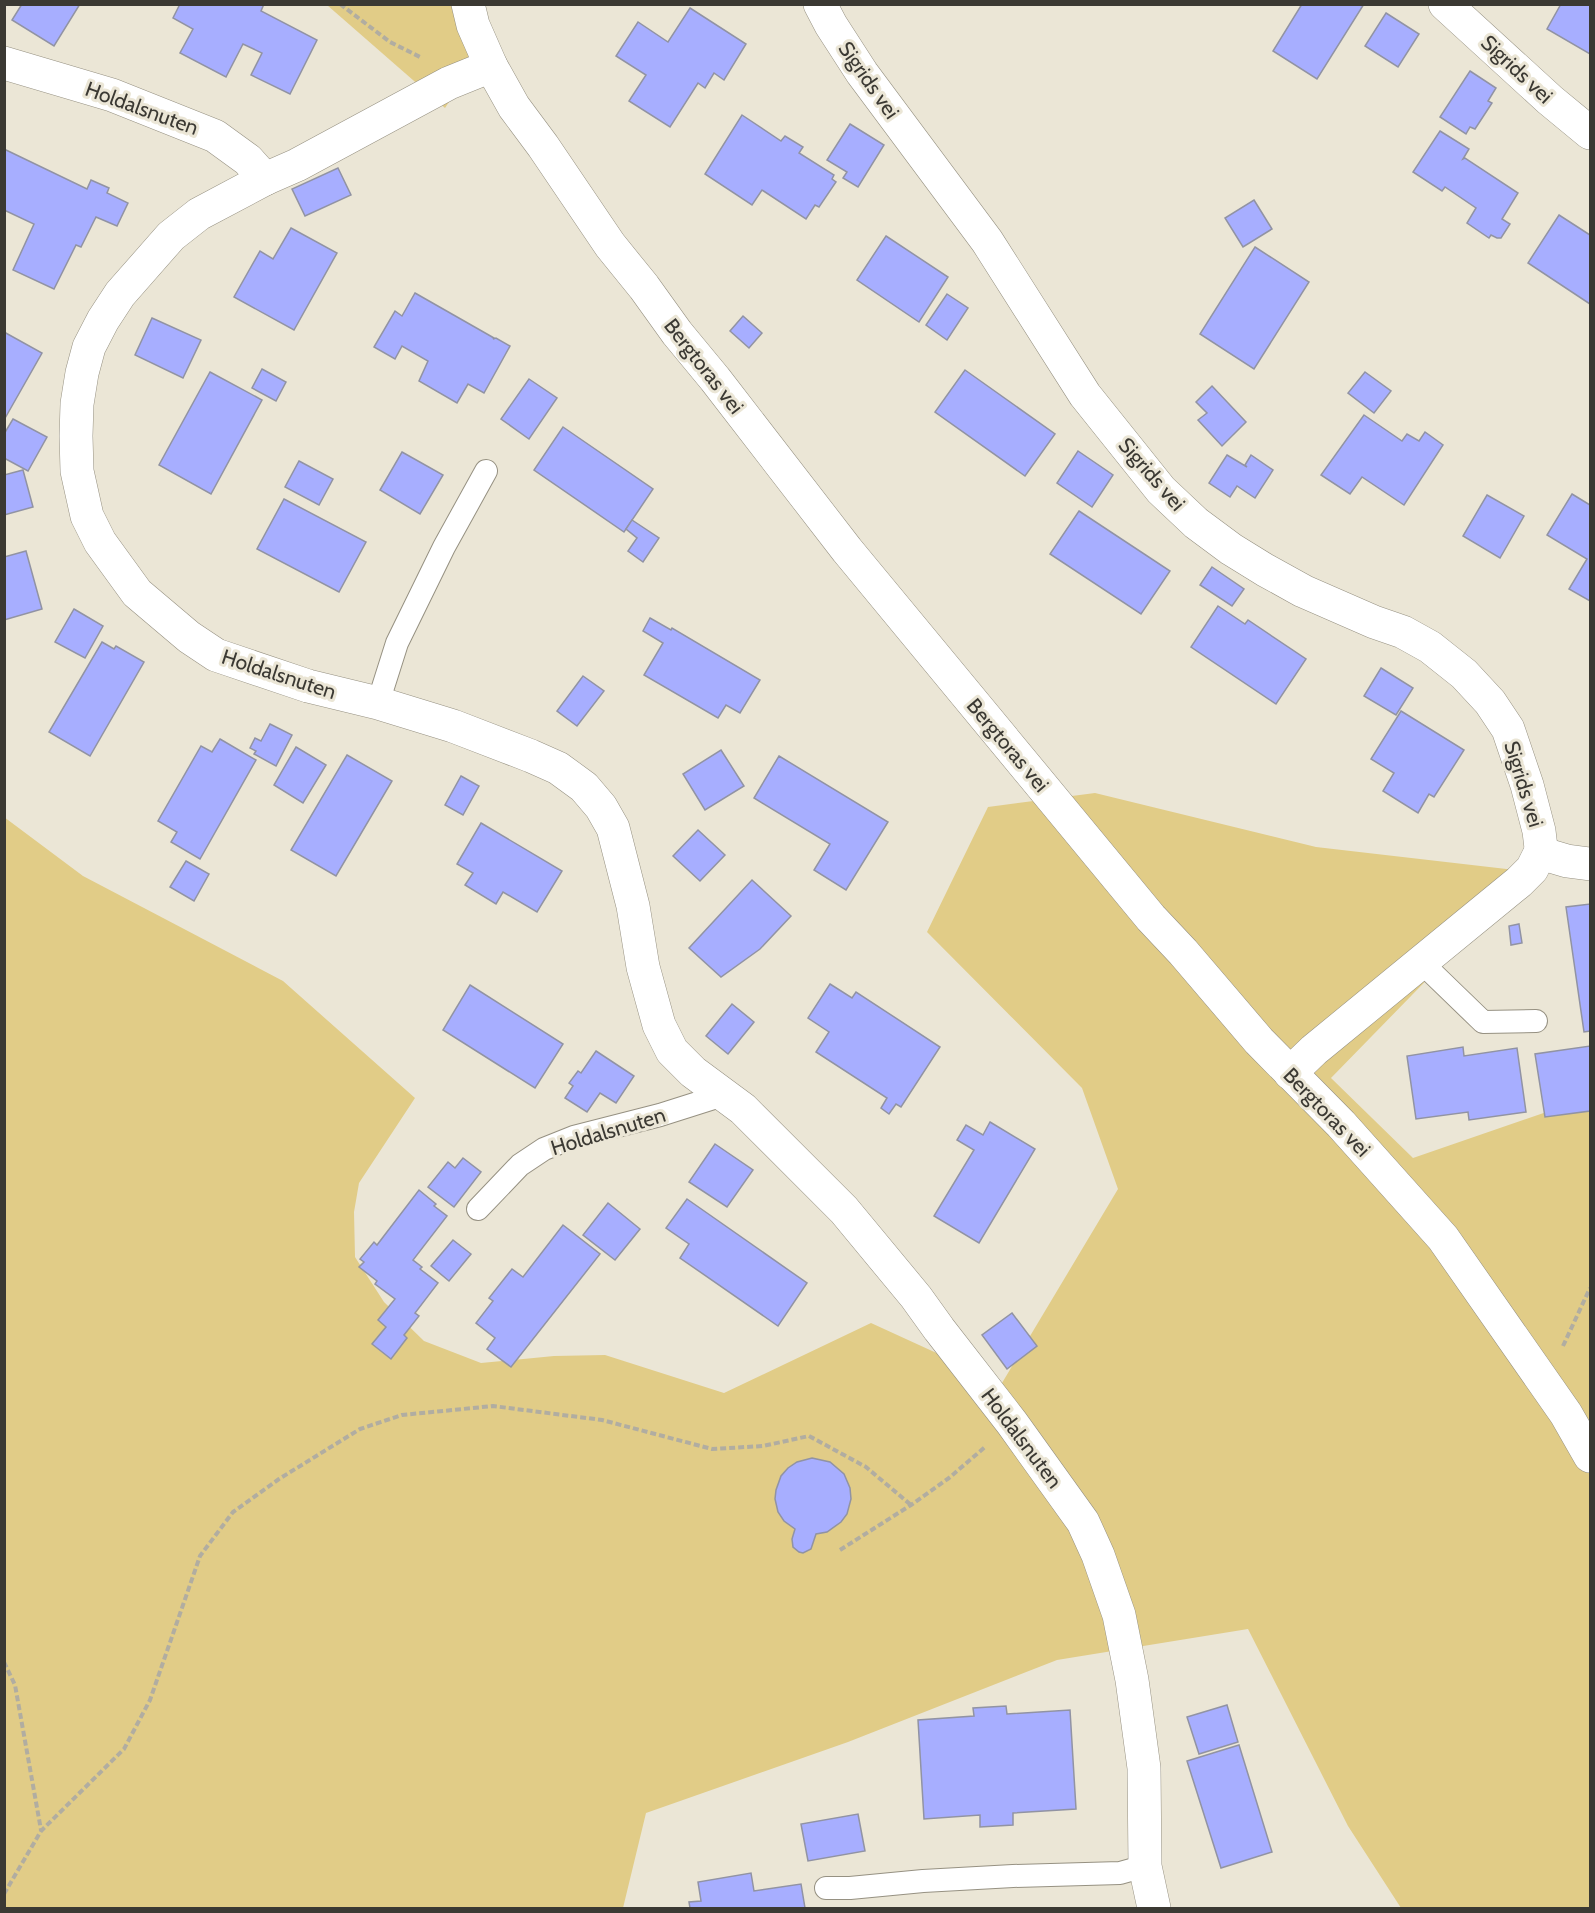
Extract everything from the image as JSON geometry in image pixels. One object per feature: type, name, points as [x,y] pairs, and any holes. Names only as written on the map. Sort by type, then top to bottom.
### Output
[{"type":"street","name":"Bergtoras vei","points":[[468,4],[491,66],[514,107],[610,245],[676,333],[847,550],[1151,918],[1259,1041],[1341,1124],[1443,1238],[1566,1414],[1590,1456]]},
{"type":"street","name":"Sigrids vei","points":[[820,4],[862,73],[987,242],[1085,395],[1161,490],[1196,522],[1231,549],[1265,570],[1314,596],[1403,632],[1430,647],[1464,674],[1490,702],[1508,729],[1527,785],[1539,831],[1541,848],[1532,869],[1520,882],[1314,1050],[1290,1073]]},
{"type":"street","name":"Sigrids vei","points":[[1445,4],[1550,100],[1590,133]]},
{"type":"street","name":"Holdalsnuten","points":[[4,63],[112,95],[215,136],[248,160],[265,179]]},
{"type":"street","name":"Holdalsnuten","points":[[491,66],[449,83],[297,165],[198,214],[171,236],[120,294],[89,347],[77,404],[77,471],[87,516],[100,542],[137,593],[189,637],[216,655],[308,686],[378,703],[453,726],[531,756],[558,768],[584,787],[601,807],[613,828],[633,906],[643,967],[659,1025],[672,1050],[693,1072],[743,1109],[844,1210],[916,1297],[1012,1423],[1083,1522],[1098,1555],[1119,1615],[1132,1680],[1144,1768],[1145,1866],[1154,1908]]},
{"type":"street","name":"Sigrids vei","points":[[1540,853],[1567,861],[1590,864]]},
{"type":"lane","points":[[378,703],[397,643],[444,547],[486,471]]},
{"type":"lane","points":[[1421,962],[1483,1022],[1536,1021]]},
{"type":"lane","name":"Holdalsnuten","points":[[478,1209],[520,1165],[544,1149],[574,1137],[660,1115],[723,1095]]},
{"type":"lane","points":[[826,1888],[1013,1876],[1120,1874],[1145,1866]]},
{"type":"path","points":[[340,4],[390,42],[424,59],[449,83]]},
{"type":"path","points":[[1562,1349],[1590,1288]]},
{"type":"path","points":[[4,1894],[41,1831],[124,1749],[150,1700],[200,1557],[233,1512],[279,1479],[360,1429],[402,1415],[494,1406],[602,1420],[712,1449],[763,1446],[809,1436],[866,1467],[911,1505]]},
{"type":"path","points":[[840,1550],[949,1478],[1012,1423]]},
{"type":"path","points":[[4,1662],[15,1685],[41,1831]]},
{"type":"shaded area","points":[[327,5],[479,5],[490,40],[445,108]]},
{"type":"shaded area","points":[[1095,793],[1316,847],[1532,872],[1331,1078],[1413,1158],[1590,1097],[1590,1908],[1401,1908],[1348,1826],[1248,1629],[1057,1660],[848,1742],[646,1813],[623,1908],[5,1908],[4,817],[83,876],[283,981],[415,1098],[359,1183],[354,1212],[355,1257],[384,1302],[424,1341],[481,1363],[554,1356],[605,1355],[724,1393],[871,1323],[1002,1383],[1118,1189],[1082,1088],[927,932],[988,807]]},
{"type":"building","points":[[22,4],[80,4],[54,46],[12,20]]},
{"type":"building","points":[[180,4],[264,4],[261,11],[317,40],[290,94],[251,75],[262,53],[243,44],[226,77],[180,53],[193,29],[173,18]]},
{"type":"building","points":[[1302,4],[1364,4],[1317,79],[1273,51]]},
{"type":"building","points":[[1561,4],[1590,4],[1590,54],[1547,29]]},
{"type":"building","points":[[690,8],[746,44],[724,80],[714,73],[705,88],[698,83],[670,127],[629,101],[646,75],[616,56],[638,22],[668,42]]},
{"type":"building","points":[[1386,13],[1419,34],[1398,67],[1365,46]]},
{"type":"building","points":[[1470,71],[1496,88],[1488,101],[1492,103],[1475,129],[1470,127],[1466,134],[1440,117]]},
{"type":"building","points":[[742,115],[781,141],[785,136],[803,147],[799,153],[834,175],[832,179],[836,182],[819,207],[815,205],[806,219],[762,190],[752,205],[705,174]]},
{"type":"building","points":[[850,124],[884,145],[858,187],[843,178],[847,172],[827,160]]},
{"type":"building","points":[[1440,131],[1469,149],[1463,159],[1465,158],[1518,193],[1502,219],[1510,224],[1501,238],[1491,235],[1489,238],[1467,223],[1476,208],[1445,187],[1442,191],[1413,172]]},
{"type":"building","points":[[4,149],[87,189],[91,180],[109,188],[107,193],[128,203],[117,226],[96,217],[81,247],[76,245],[54,289],[13,270],[34,224],[4,210]]},
{"type":"building","points":[[338,168],[351,195],[305,216],[292,189]]},
{"type":"building","points":[[1254,200],[1272,229],[1243,247],[1225,218]]},
{"type":"building","points":[[1559,215],[1590,235],[1590,304],[1528,263]]},
{"type":"building","points":[[291,228],[337,253],[294,330],[234,297],[260,251],[273,259]]},
{"type":"building","points":[[886,236],[948,277],[919,322],[857,280]]},
{"type":"building","points":[[1255,247],[1309,282],[1254,369],[1200,334]]},
{"type":"building","points":[[415,293],[493,339],[496,338],[510,346],[484,393],[468,384],[457,403],[419,381],[428,361],[402,346],[395,359],[374,347],[395,311],[402,316]]},
{"type":"building","points":[[947,294],[968,308],[947,340],[926,325]]},
{"type":"building","points":[[743,316],[762,333],[749,348],[730,331]]},
{"type":"building","points":[[152,318],[201,340],[183,378],[135,355]]},
{"type":"building","points":[[4,332],[42,353],[4,420]]},
{"type":"building","points":[[262,369],[286,382],[276,401],[252,388]]},
{"type":"building","points":[[965,370],[1055,434],[1025,476],[935,412]]},
{"type":"building","points":[[210,372],[262,400],[211,494],[159,465]]},
{"type":"building","points":[[1365,372],[1391,391],[1374,413],[1348,393]]},
{"type":"building","points":[[529,379],[557,398],[529,439],[501,419]]},
{"type":"building","points":[[1212,386],[1246,422],[1222,446],[1198,420],[1207,413],[1196,402]]},
{"type":"building","points":[[1364,415],[1402,441],[1407,434],[1419,441],[1425,432],[1443,445],[1404,505],[1362,477],[1350,494],[1321,475]]},
{"type":"building","points":[[13,419],[47,437],[28,471],[4,458],[4,434]]},
{"type":"building","points":[[563,427],[653,489],[624,532],[534,470]]},
{"type":"building","points":[[1078,451],[1113,475],[1092,507],[1057,483]]},
{"type":"building","points":[[402,452],[443,475],[420,514],[380,490]]},
{"type":"building","points":[[1227,455],[1247,467],[1245,465],[1251,455],[1273,470],[1255,498],[1237,486],[1230,497],[1209,483]]},
{"type":"building","points":[[299,461],[333,479],[319,505],[285,487]]},
{"type":"building","points":[[23,470],[33,507],[4,515],[4,475]]},
{"type":"building","points":[[1572,494],[1590,505],[1590,601],[1569,589],[1587,559],[1547,535]]},
{"type":"building","points":[[1487,495],[1524,516],[1500,558],[1463,536]]},
{"type":"building","points":[[284,499],[366,542],[339,592],[257,549]]},
{"type":"building","points":[[1079,511],[1170,571],[1141,614],[1050,554]]},
{"type":"building","points":[[632,520],[659,538],[643,562],[628,551],[637,538],[626,529]]},
{"type":"building","points":[[26,551],[42,609],[4,620],[4,557]]},
{"type":"building","points":[[1212,567],[1244,589],[1232,606],[1200,585]]},
{"type":"building","points":[[1218,606],[1245,624],[1248,620],[1306,659],[1276,704],[1191,647]]},
{"type":"building","points":[[74,609],[103,626],[85,658],[55,642]]},
{"type":"building","points":[[650,618],[671,630],[672,628],[760,680],[740,713],[726,705],[718,718],[644,675],[663,643],[643,631]]},
{"type":"building","points":[[102,642],[114,649],[116,646],[144,662],[90,756],[49,732]]},
{"type":"building","points":[[1381,668],[1413,688],[1396,715],[1364,696]]},
{"type":"building","points":[[583,676],[604,691],[577,726],[557,711]]},
{"type":"building","points":[[1401,711],[1464,750],[1434,797],[1429,794],[1418,813],[1383,791],[1394,773],[1371,759]]},
{"type":"building","points":[[270,724],[292,735],[276,766],[254,754],[256,751],[250,748],[255,738],[261,741]]},
{"type":"building","points":[[220,739],[256,760],[200,859],[171,842],[177,832],[158,821],[201,746],[212,752]]},
{"type":"building","points":[[296,747],[326,765],[303,803],[274,785]]},
{"type":"building","points":[[721,750],[744,786],[705,810],[683,774]]},
{"type":"building","points":[[347,755],[392,781],[336,876],[291,850]]},
{"type":"building","points":[[779,756],[888,822],[846,890],[814,870],[830,844],[754,798]]},
{"type":"building","points":[[461,776],[479,786],[463,815],[445,805]]},
{"type":"building","points":[[481,823],[562,871],[537,912],[503,892],[496,904],[465,885],[473,873],[457,864]]},
{"type":"building","points":[[698,830],[725,855],[700,881],[673,856]]},
{"type":"building","points":[[186,861],[209,874],[194,901],[170,887]]},
{"type":"building","points":[[752,880],[791,916],[760,949],[721,977],[689,948]]},
{"type":"building","points":[[1590,904],[1590,1031],[1584,1032],[1566,907]]},
{"type":"building","points":[[1519,924],[1522,943],[1511,945],[1509,926]]},
{"type":"building","points":[[830,984],[852,998],[856,992],[940,1047],[901,1107],[896,1104],[889,1114],[881,1108],[887,1098],[816,1052],[829,1032],[808,1018]]},
{"type":"building","points":[[470,985],[563,1044],[535,1088],[443,1030]]},
{"type":"building","points":[[732,1004],[754,1022],[728,1054],[706,1036]]},
{"type":"building","points":[[1590,1046],[1590,1111],[1545,1117],[1535,1054]]},
{"type":"building","points":[[1463,1047],[1464,1056],[1517,1048],[1526,1112],[1469,1120],[1468,1112],[1416,1119],[1407,1056]]},
{"type":"building","points":[[596,1051],[634,1076],[616,1103],[600,1093],[587,1112],[565,1098],[573,1086],[569,1083],[578,1071],[581,1073]]},
{"type":"building","points":[[990,1122],[1035,1149],[979,1243],[934,1216],[974,1150],[957,1140],[966,1125],[983,1135]]},
{"type":"building","points":[[715,1144],[753,1170],[727,1207],[689,1182]]},
{"type":"building","points":[[463,1158],[481,1172],[454,1207],[428,1187],[448,1162],[455,1168]]},
{"type":"building","points":[[419,1190],[447,1216],[413,1260],[422,1267],[420,1269],[438,1283],[415,1313],[419,1316],[404,1335],[407,1338],[391,1359],[372,1344],[386,1327],[378,1320],[395,1299],[375,1284],[377,1281],[359,1267],[364,1262],[360,1259],[374,1242],[377,1245]]},
{"type":"building","points":[[687,1199],[807,1283],[778,1326],[680,1258],[689,1244],[666,1228]]},
{"type":"building","points":[[608,1203],[640,1229],[615,1260],[583,1235]]},
{"type":"building","points":[[563,1225],[600,1254],[511,1367],[487,1349],[495,1338],[476,1323],[493,1301],[489,1298],[512,1269],[523,1277]]},
{"type":"building","points":[[453,1240],[471,1254],[449,1281],[431,1266]]},
{"type":"building","points":[[1012,1313],[1037,1346],[1007,1369],[982,1335]]},
{"type":"building","points":[[812,1458],[830,1462],[844,1474],[850,1488],[851,1499],[847,1514],[841,1522],[827,1532],[816,1534],[811,1549],[803,1553],[793,1547],[792,1539],[795,1529],[784,1521],[778,1512],[775,1499],[781,1476],[788,1468],[797,1462]]},
{"type":"building","points":[[1227,1705],[1238,1742],[1199,1754],[1187,1717]]},
{"type":"building","points":[[1006,1706],[1007,1714],[1070,1710],[1076,1809],[1013,1813],[1013,1825],[980,1827],[980,1815],[924,1819],[918,1720],[974,1716],[973,1708]]},
{"type":"building","points":[[1239,1745],[1272,1852],[1221,1868],[1187,1761]]},
{"type":"building","points":[[858,1814],[865,1851],[808,1861],[801,1824]]},
{"type":"building","points":[[751,1873],[754,1891],[801,1884],[805,1908],[690,1908],[689,1902],[701,1901],[698,1882]]}]
